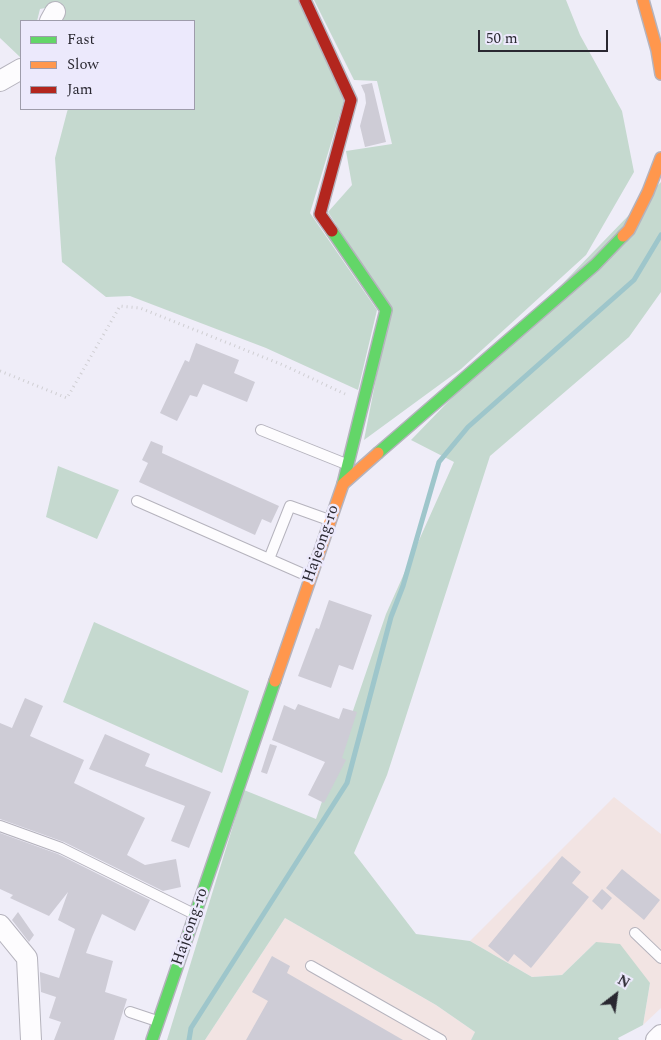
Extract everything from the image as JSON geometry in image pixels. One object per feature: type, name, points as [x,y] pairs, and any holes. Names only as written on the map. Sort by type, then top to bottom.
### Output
[{"type":"street","points":[[305,0],[351,100],[320,214],[386,310],[343,484]]},
{"type":"street","points":[[643,0],[657,50],[661,74]]},
{"type":"street","points":[[0,81],[20,70]]},
{"type":"street","name":"Hajeong-ro","points":[[152,1040],[343,484],[594,265],[628,230],[648,192],[661,158]]},
{"type":"street","points":[[0,925],[27,958],[31,1040]]},
{"type":"street","points":[[656,1040],[661,1035]]},
{"type":"lane","points":[[261,430],[347,465]]},
{"type":"lane","points":[[137,500],[311,577]]},
{"type":"lane","points":[[269,560],[290,506],[330,521]]},
{"type":"lane","points":[[0,826],[60,848],[195,914]]},
{"type":"lane","points":[[635,933],[661,958]]},
{"type":"lane","points":[[311,966],[441,1040]]},
{"type":"lane","points":[[130,1012],[158,1021]]},
{"type":"path","points":[[0,371],[67,398],[120,306],[140,308],[274,361],[363,403]]},
{"type":"shaded area","points":[[614,797],[661,834],[661,1008],[643,1025],[650,983],[596,942],[562,975],[532,977],[470,941]]},
{"type":"shaded area","points":[[285,918],[436,1005],[475,1032],[471,1040],[205,1040]]},
{"type":"green space","points":[[0,0],[298,0],[344,100],[310,213],[377,310],[358,390],[266,348],[130,296],[106,297],[62,262],[55,158],[68,110],[195,110],[195,20],[57,20],[61,5],[40,9],[37,20],[20,20],[20,57],[0,38]]},
{"type":"green space","points":[[314,0],[566,0],[580,35],[622,111],[634,172],[586,255],[461,369],[364,440],[390,307],[328,212],[352,185],[346,151],[392,144],[377,81],[354,80]]},
{"type":"green space","points":[[661,182],[661,292],[629,337],[490,456],[387,775],[354,853],[416,934],[470,941],[532,977],[562,975],[596,942],[620,944],[650,983],[643,1025],[618,1038],[619,1040],[471,1040],[475,1032],[436,1005],[285,918],[205,1040],[167,1040],[244,790],[316,819],[386,614],[454,462],[411,440]]},
{"type":"green space","points":[[58,466],[119,490],[97,539],[46,517]]},
{"type":"green space","points":[[94,622],[249,691],[222,773],[63,702]]},
{"type":"building","points":[[372,83],[386,142],[365,147],[360,126],[366,103],[361,85]]},
{"type":"building","points":[[196,343],[239,360],[234,373],[255,382],[247,402],[203,384],[197,397],[190,395],[177,421],[160,413],[185,360],[189,362]]},
{"type":"building","points":[[151,441],[163,446],[162,453],[279,506],[271,523],[262,519],[255,535],[139,482],[148,463],[142,460]]},
{"type":"building","points":[[329,600],[372,615],[353,670],[339,665],[331,688],[298,676],[316,628],[319,629]]},
{"type":"building","points":[[25,698],[43,706],[30,736],[84,760],[74,783],[145,818],[127,855],[145,865],[176,859],[181,887],[163,891],[64,842],[0,819],[0,723],[12,728]]},
{"type":"building","points":[[298,704],[339,719],[343,708],[357,712],[342,758],[346,760],[324,803],[308,795],[325,762],[272,740],[284,705],[295,710]]},
{"type":"building","points":[[105,734],[150,754],[145,766],[211,792],[189,848],[171,841],[185,806],[89,769]]},
{"type":"building","points":[[270,744],[277,746],[267,774],[261,772]]},
{"type":"building","points":[[0,833],[58,854],[150,900],[135,931],[102,914],[86,953],[113,961],[105,992],[127,999],[114,1040],[54,1040],[61,1022],[49,1018],[56,997],[41,992],[40,972],[59,978],[75,929],[58,920],[68,892],[49,916],[10,898],[13,895],[0,889]]},
{"type":"building","points":[[562,856],[581,872],[572,883],[589,897],[531,968],[514,954],[508,962],[488,946]]},
{"type":"building","points":[[622,869],[660,900],[644,920],[606,888]]},
{"type":"building","points":[[602,889],[612,898],[602,910],[592,901]]},
{"type":"building","points":[[18,912],[34,935],[29,942],[12,920]]},
{"type":"building","points":[[272,956],[290,966],[287,973],[403,1040],[246,1040],[268,1001],[252,992]]},
{"type":"waterway","points":[[189,1040],[191,1028],[347,783],[391,617],[403,586],[439,462],[468,427],[634,280],[661,235]]},
{"type":"traffic: fast","points":[[332,231],[386,310],[343,484]]},
{"type":"traffic: fast","points":[[378,453],[595,265],[623,236]]},
{"type":"traffic: fast","points":[[152,1040],[275,681]]},
{"type":"traffic: slow","points":[[643,0],[657,50],[661,74]]},
{"type":"traffic: slow","points":[[623,236],[629,230],[648,192],[661,158]]},
{"type":"traffic: slow","points":[[275,681],[343,484],[378,453]]},
{"type":"traffic: jam","points":[[305,0],[351,100],[320,214],[332,231]]}]
